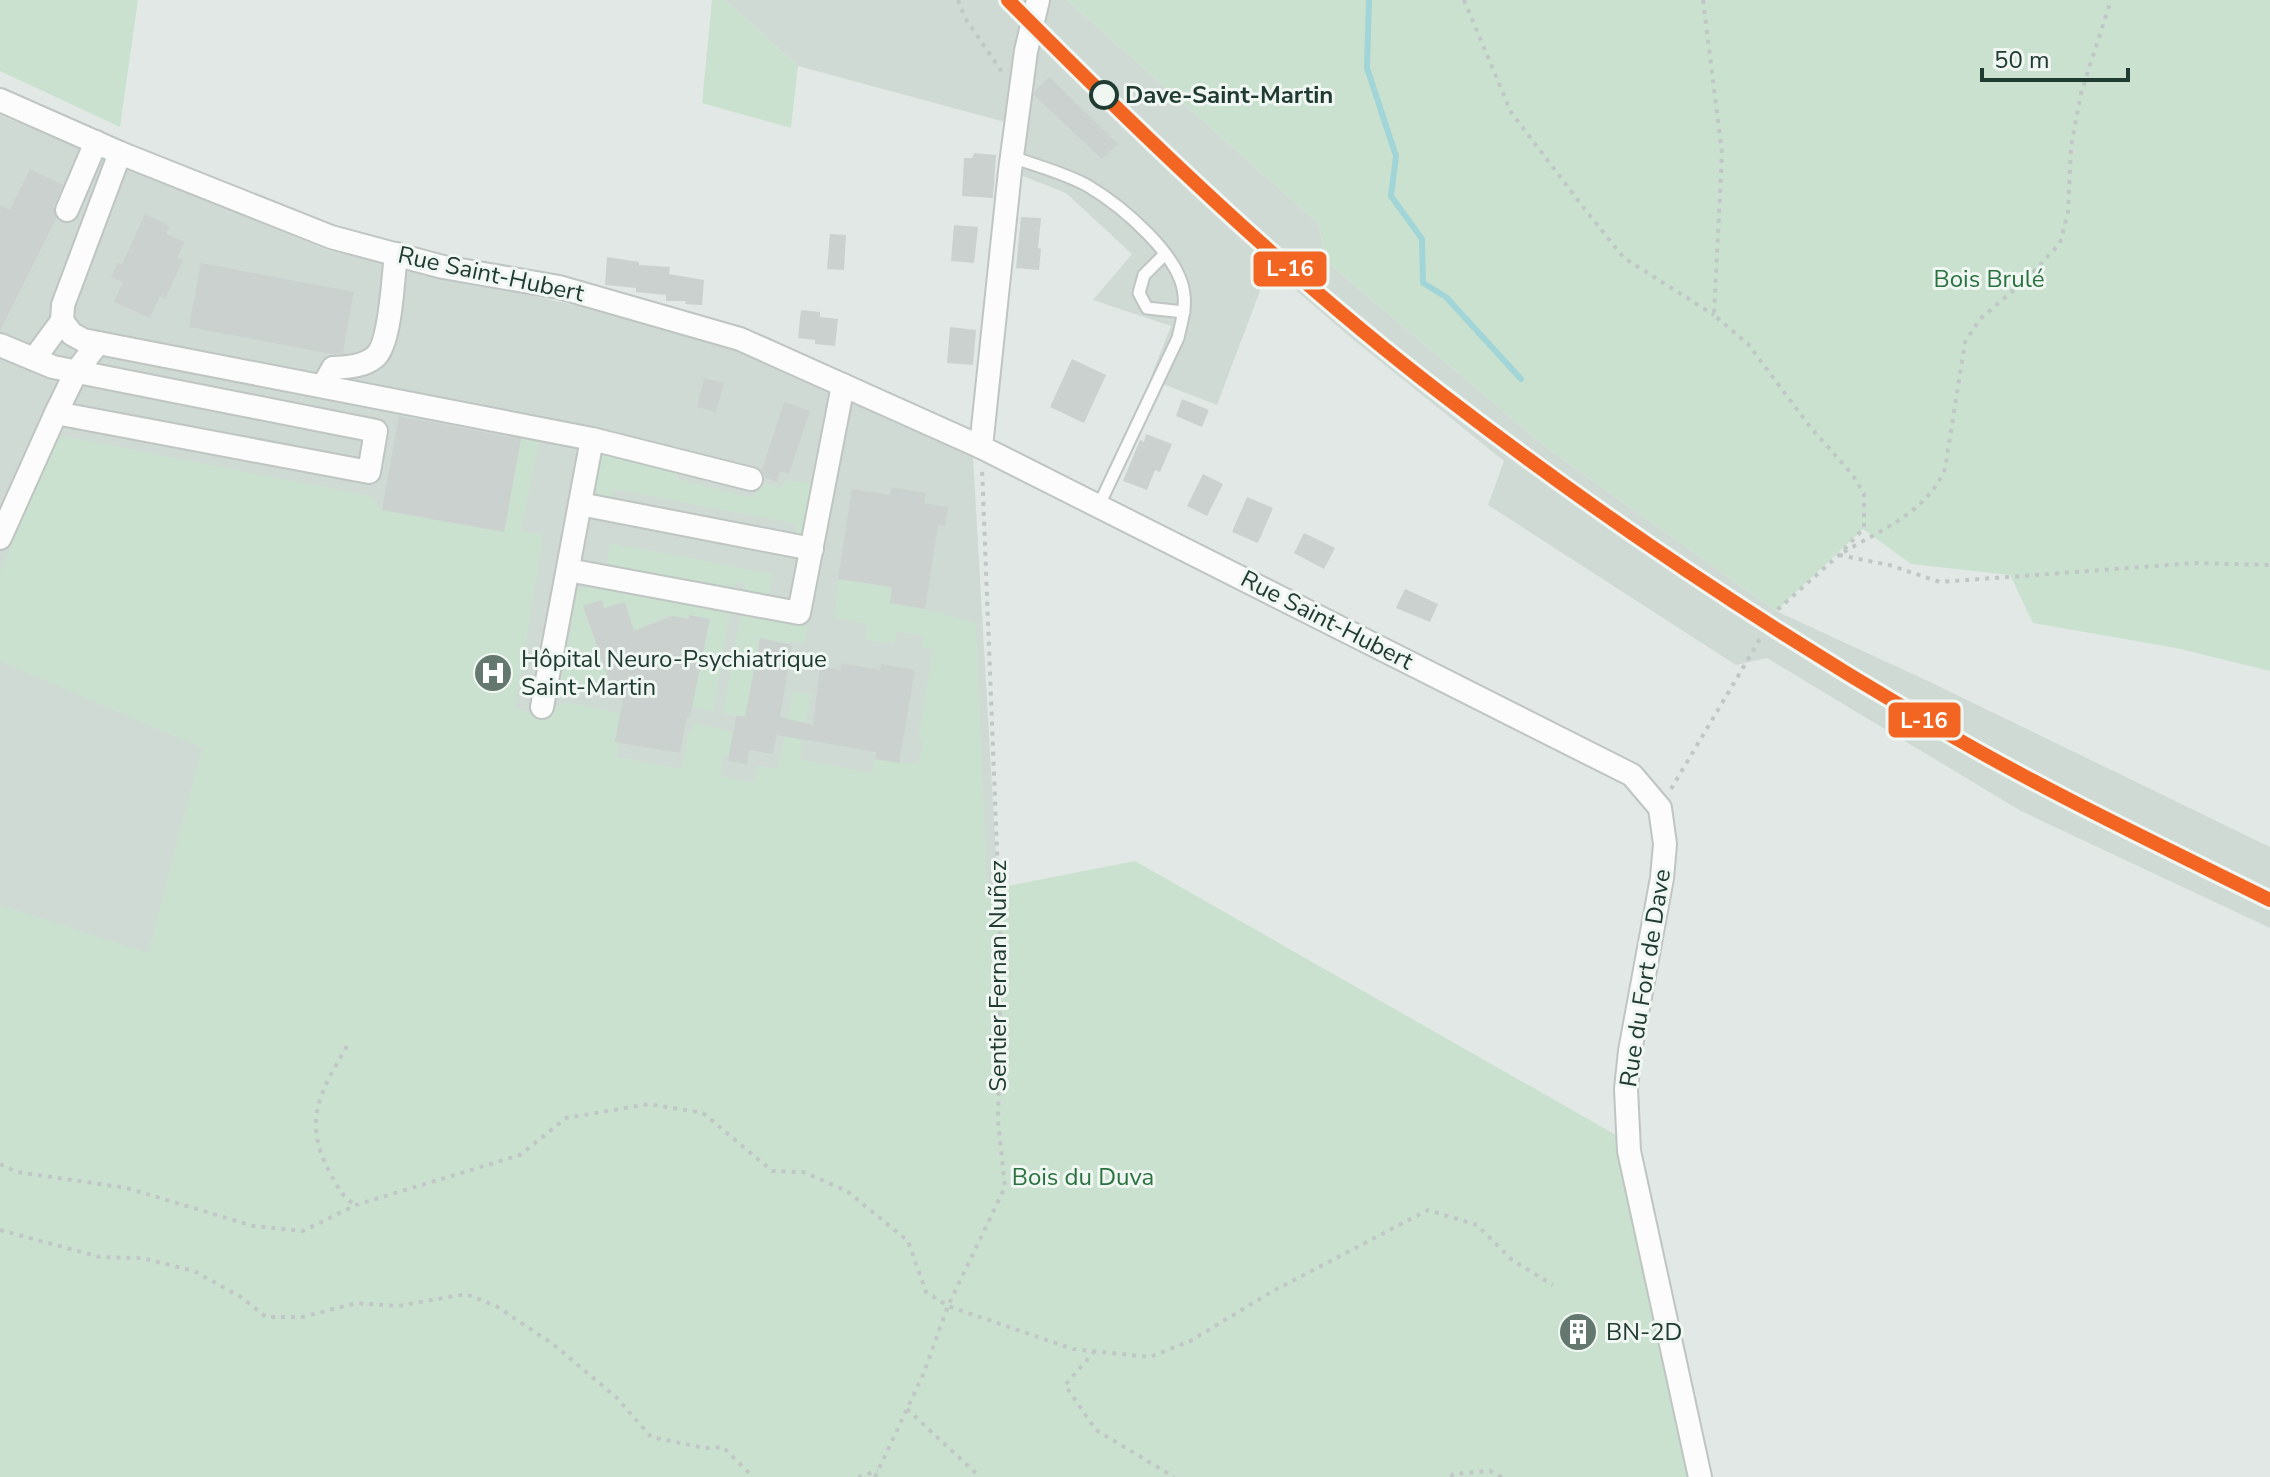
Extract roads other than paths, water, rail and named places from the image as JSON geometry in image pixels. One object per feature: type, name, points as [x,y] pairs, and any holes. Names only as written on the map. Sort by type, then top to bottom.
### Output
[{"type":"street","points":[[981,447],[1012,157],[1029,38],[1038,0]]},
{"type":"street","name":"Rue Saint-Hubert","points":[[0,100],[120,153],[331,237],[443,267],[559,287],[740,339],[981,447],[1632,775],[1660,808]]},
{"type":"street","points":[[67,210],[96,142]]},
{"type":"street","points":[[34,359],[62,321],[63,305],[120,153]]},
{"type":"street","points":[[323,386],[333,368],[359,365],[376,357],[385,339],[396,254]]},
{"type":"street","points":[[62,321],[72,334],[98,343],[592,439],[751,479]]},
{"type":"street","points":[[0,538],[76,372],[98,343]]},
{"type":"street","points":[[0,345],[53,367],[376,431],[369,472],[56,413]]},
{"type":"street","points":[[568,570],[799,613],[843,385]]},
{"type":"street","points":[[542,707],[592,439]]},
{"type":"street","points":[[580,504],[812,549]]},
{"type":"street","name":"Rue du Fort de Dave","points":[[1660,808],[1665,844],[1662,878],[1630,1051],[1626,1089],[1629,1151],[1700,1477]]},
{"type":"lane","points":[[1012,157],[1085,184],[1120,207],[1156,242],[1184,292],[1184,312],[1178,338],[1099,505]]},
{"type":"lane","points":[[1165,254],[1144,275],[1139,293],[1147,308],[1184,312]]},
{"type":"waterway","points":[[1369,0],[1367,68],[1396,156],[1391,196],[1422,239],[1423,283],[1446,297],[1521,379]]},
{"type":"place","name":"Dave-Saint-Martin","points":[[1104,95]]},
{"type":"place","name":"Hôpital Neuro-Psychiatrique Saint-Martin","points":[[493,673]]},
{"type":"place","name":"BN-2D","points":[[1578,1332]]},
{"type":"park label","name":"Bois Brulé","points":[[1989,279]]},
{"type":"park label","name":"Bois du Duva","points":[[1083,1177]]}]
